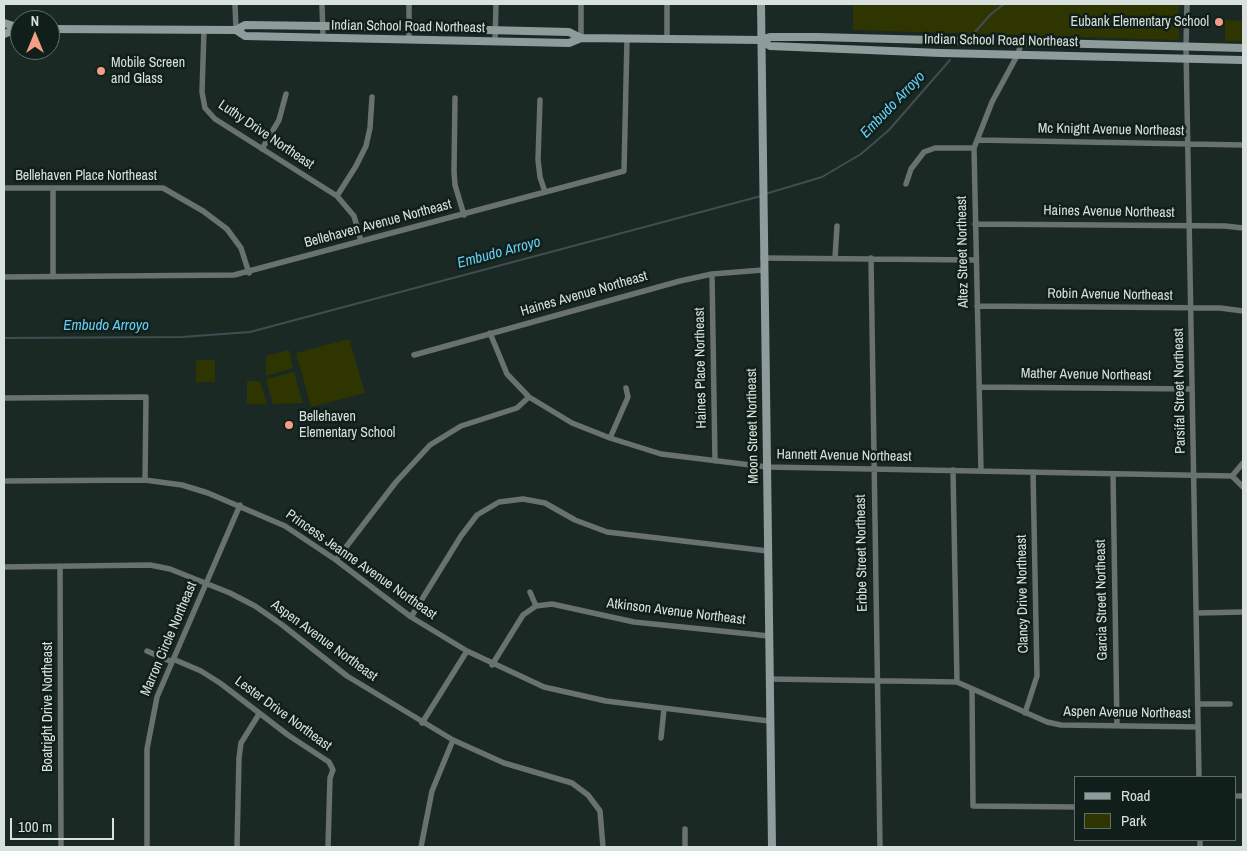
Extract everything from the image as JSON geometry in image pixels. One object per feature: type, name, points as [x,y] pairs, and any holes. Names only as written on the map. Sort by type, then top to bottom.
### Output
[{"type":"street","points":[[235,4],[236,30]]},
{"type":"street","points":[[322,4],[323,38]]},
{"type":"street","points":[[409,4],[409,39]]},
{"type":"street","points":[[495,41],[496,4]]},
{"type":"street","points":[[581,4],[581,38]]},
{"type":"street","points":[[667,4],[667,39]]},
{"type":"street","name":"Moon Street Northeast","points":[[761,4],[772,847]]},
{"type":"street","name":"Parsifal Street Northeast","points":[[1187,4],[1186,58],[1199,776]]},
{"type":"street","name":"Indian School Road Northeast","points":[[60,28],[236,30],[245,25],[324,26],[569,32],[581,38]]},
{"type":"street","name":"Luthy Drive Northeast","points":[[204,30],[202,92],[205,108],[215,119],[337,196],[354,216],[361,241]]},
{"type":"street","name":"Indian School Road Northeast","points":[[236,30],[245,36],[569,43],[581,38],[760,40],[770,37],[826,37],[1021,44],[1243,48]]},
{"type":"street","name":"Bellehaven Avenue Northeast","points":[[4,277],[221,276],[249,273],[624,170],[627,39]]},
{"type":"street","name":"Indian School Road Northeast","points":[[760,40],[770,46],[1243,60]]},
{"type":"street","name":"Altez Street Northeast","points":[[981,470],[974,148],[992,102],[1018,54],[1021,44]]},
{"type":"street","points":[[262,149],[279,120],[286,94]]},
{"type":"street","points":[[337,196],[366,146],[370,128],[372,97]]},
{"type":"street","points":[[455,98],[454,171],[464,214]]},
{"type":"street","points":[[540,100],[538,160],[540,177],[545,192]]},
{"type":"street","name":"Mc Knight Avenue Northeast","points":[[978,140],[1243,145]]},
{"type":"street","points":[[906,184],[911,169],[924,152],[935,148],[974,148]]},
{"type":"street","name":"Bellehaven Place Northeast","points":[[4,188],[163,188],[203,211],[227,229],[241,248],[249,273]]},
{"type":"street","points":[[52,188],[53,277]]},
{"type":"street","name":"Haines Avenue Northeast","points":[[975,224],[1243,228]]},
{"type":"street","points":[[835,258],[837,226]]},
{"type":"street","points":[[763,258],[976,260]]},
{"type":"street","name":"Erbbe Street Northeast","points":[[871,258],[880,847]]},
{"type":"street","name":"Haines Avenue Northeast","points":[[414,354],[680,281],[712,274],[763,270]]},
{"type":"street","name":"Haines Place Northeast","points":[[712,274],[715,461]]},
{"type":"street","name":"Robin Avenue Northeast","points":[[977,306],[1191,308],[1243,311]]},
{"type":"street","name":"Hannett Avenue Northeast","points":[[490,334],[507,374],[529,397],[572,423],[610,438],[661,454],[767,467],[1232,476]]},
{"type":"street","name":"Mather Avenue Northeast","points":[[979,387],[1192,389]]},
{"type":"street","points":[[610,438],[628,397],[626,388]]},
{"type":"street","points":[[4,398],[146,397],[145,480]]},
{"type":"street","points":[[336,560],[396,482],[430,445],[461,426],[517,408],[529,397]]},
{"type":"street","points":[[1243,463],[1232,476],[1243,487]]},
{"type":"street","points":[[953,470],[957,682]]},
{"type":"street","name":"Clancy Drive Northeast","points":[[1025,713],[1037,676],[1033,472]]},
{"type":"street","name":"Garcia Street Northeast","points":[[1113,474],[1117,726]]},
{"type":"street","name":"Princess Jeanne Avenue Northeast","points":[[4,481],[145,480],[182,486],[240,505],[289,529],[336,560],[411,616],[466,651],[492,665],[544,688],[606,701],[769,721]]},
{"type":"street","points":[[411,616],[461,536],[477,515],[499,502],[523,499],[545,503],[575,520],[607,532],[768,551]]},
{"type":"street","name":"Marron Circle Northeast","points":[[147,847],[147,749],[157,697],[240,505]]},
{"type":"street","name":"Aspen Avenue Northeast","points":[[4,567],[150,565],[170,569],[206,583],[255,606],[332,666],[452,740],[504,763],[572,783],[583,791],[600,811],[603,847]]},
{"type":"street","name":"Boatright Drive Northeast","points":[[60,566],[61,847]]},
{"type":"street","points":[[492,665],[523,615],[536,606],[530,592]]},
{"type":"street","name":"Atkinson Avenue Northeast","points":[[536,606],[566,605],[596,615],[634,622],[769,636]]},
{"type":"street","points":[[1197,613],[1243,612]]},
{"type":"street","name":"Lester Drive Northeast","points":[[146,651],[201,671],[328,762],[333,770],[330,778],[328,847]]},
{"type":"street","points":[[422,722],[466,651]]},
{"type":"street","points":[[769,679],[957,682],[972,689],[974,806],[1074,807]]},
{"type":"street","name":"Aspen Avenue Northeast","points":[[972,689],[1025,713],[1061,725],[1198,727]]},
{"type":"street","points":[[1198,704],[1230,704]]},
{"type":"street","points":[[661,738],[664,709]]},
{"type":"street","points":[[237,847],[239,758],[242,743],[259,714]]},
{"type":"street","points":[[421,847],[432,791],[452,740]]},
{"type":"street","points":[[685,829],[685,847]]},
{"type":"green space","points":[[853,4],[1179,4],[1179,40],[853,30]]},
{"type":"green space","points":[[1225,20],[1243,21],[1243,41],[1225,41]]},
{"type":"green space","points":[[349,339],[365,393],[311,407],[296,353]]},
{"type":"green space","points":[[289,350],[293,368],[266,376],[266,356]]},
{"type":"green space","points":[[196,360],[215,360],[215,382],[196,382]]},
{"type":"green space","points":[[294,372],[303,403],[273,404],[266,379]]},
{"type":"green space","points":[[247,381],[260,381],[267,404],[247,404]]},
{"type":"waterway","name":"Embudo Arroyo","points":[[974,33],[991,14],[1004,4]]},
{"type":"waterway","name":"Embudo Arroyo","points":[[765,194],[822,177],[861,154],[889,130],[950,60]]},
{"type":"waterway","name":"Embudo Arroyo","points":[[4,338],[182,337],[250,332],[761,196]]},
{"type":"place","name":"Eubank Elementary School","points":[[1219,22]]},
{"type":"place","name":"Mobile Screen and Glass","points":[[101,71]]},
{"type":"place","name":"Bellehaven Elementary School","points":[[289,425]]}]
